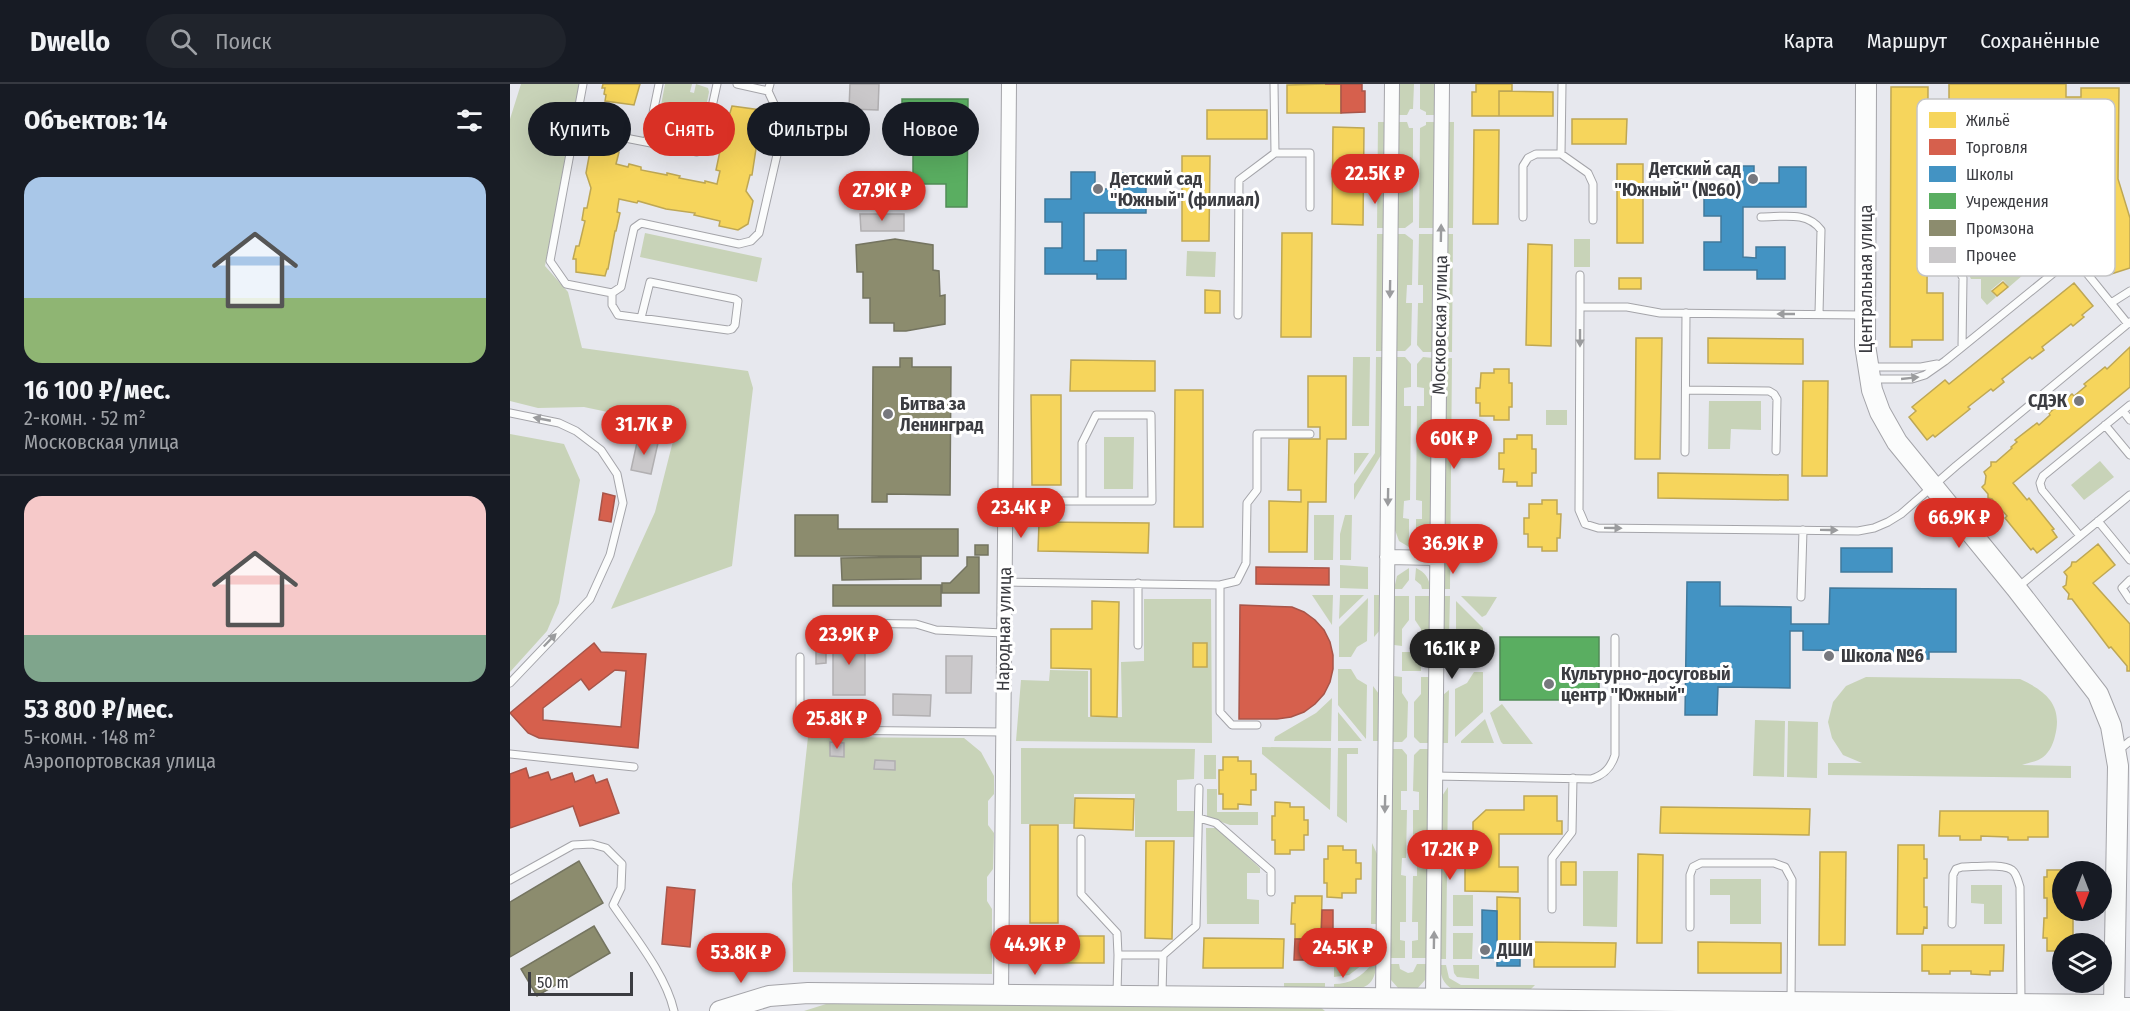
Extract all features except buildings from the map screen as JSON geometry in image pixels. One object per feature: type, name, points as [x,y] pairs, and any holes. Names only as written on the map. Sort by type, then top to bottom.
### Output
[{"type":"street","name":"Народная улица","points":[[1001,995],[1009,84]]},
{"type":"street","points":[[1383,998],[1392,84]]},
{"type":"street","name":"Московская улица","points":[[1433,999],[1442,84]]},
{"type":"street","name":"Центральная улица","points":[[1866,84],[1865,315],[1868,373],[1880,412],[1897,442],[2016,588],[2098,694],[2111,726],[2123,746],[2116,944],[2119,1007]]},
{"type":"street","points":[[1387,557],[1438,558]]},
{"type":"street","points":[[720,1011],[760,998],[786,994],[1791,1001],[2119,1007]]},
{"type":"lane","points":[[579,102],[583,84]]},
{"type":"lane","points":[[655,102],[659,84]]},
{"type":"lane","points":[[713,102],[717,84]]},
{"type":"lane","points":[[569,156],[550,261],[566,284],[612,293],[621,287],[634,228],[641,223],[739,244],[751,241],[759,232],[782,133],[781,119],[769,87],[737,84]]},
{"type":"lane","points":[[1274,84],[1275,153]]},
{"type":"lane","points":[[1561,154],[1562,84]]},
{"type":"lane","points":[[1238,315],[1239,180],[1275,153],[1310,153],[1310,207]]},
{"type":"lane","points":[[1523,217],[1523,166],[1528,158],[1536,154],[1561,154],[1588,173],[1593,184],[1593,220]]},
{"type":"lane","points":[[1761,217],[1799,217],[1813,220],[1821,230],[1819,314]]},
{"type":"lane","points":[[1580,275],[1579,510],[1585,524],[1598,528],[1858,531],[1874,528],[1901,514],[2129,323],[2089,276]]},
{"type":"lane","points":[[1962,276],[1962,347]]},
{"type":"lane","points":[[1868,373],[1912,379],[1925,375],[2050,276]]},
{"type":"lane","points":[[612,293],[612,305],[618,315],[728,330],[735,326],[738,301],[650,282],[641,318]]},
{"type":"lane","points":[[2111,303],[2130,291]]},
{"type":"lane","points":[[1580,307],[1627,308],[1660,313],[1865,315]]},
{"type":"lane","points":[[1685,452],[1686,313]]},
{"type":"lane","points":[[1868,373],[1921,368],[1945,361]]},
{"type":"lane","points":[[1686,390],[1769,391],[1774,394],[1777,399],[1776,451]]},
{"type":"lane","points":[[2080,536],[2042,490],[2040,483],[2043,476],[2130,405]]},
{"type":"lane","points":[[2122,411],[2130,420]]},
{"type":"lane","points":[[510,413],[559,423],[576,431],[601,450],[617,474],[623,503],[610,555],[590,599],[510,682]]},
{"type":"lane","points":[[1005,501],[1082,501],[1152,501],[1151,415],[1096,415],[1082,443],[1082,501]]},
{"type":"lane","points":[[2105,425],[2130,455]]},
{"type":"lane","points":[[1005,582],[1220,585],[1237,581],[1246,563],[1247,503],[1257,490],[1257,434],[1310,434]]},
{"type":"lane","points":[[2123,447],[2130,442]]},
{"type":"lane","points":[[2016,588],[2130,495]]},
{"type":"lane","points":[[2098,521],[2130,560]]},
{"type":"lane","points":[[1802,597],[1803,530]]},
{"type":"lane","points":[[2130,580],[2122,588],[2130,600]]},
{"type":"lane","points":[[1138,583],[1138,645]]},
{"type":"lane","points":[[1220,585],[1220,711],[1232,725],[1257,725]]},
{"type":"lane","points":[[836,623],[916,624],[936,630],[1004,633]]},
{"type":"lane","points":[[1436,776],[1591,778],[1607,771],[1615,755],[1615,638]]},
{"type":"lane","points":[[800,657],[800,718],[807,727],[821,730],[1003,732]]},
{"type":"lane","points":[[510,754],[634,767]]},
{"type":"lane","points":[[1552,909],[1552,858],[1572,832],[1573,778]]},
{"type":"lane","points":[[1118,955],[1163,955],[1196,926],[1199,788]]},
{"type":"lane","points":[[1199,818],[1216,823],[1271,871],[1271,892]]},
{"type":"lane","points":[[1081,839],[1081,894],[1117,933],[1117,996]]},
{"type":"lane","points":[[510,880],[573,845],[592,844],[606,848],[622,864],[621,888],[613,905],[654,967],[672,1001],[674,1011]]},
{"type":"lane","points":[[1690,927],[1690,875],[1693,867],[1701,863],[1774,863],[1785,867],[1792,880],[1791,1001]]},
{"type":"lane","points":[[1952,924],[1953,875],[1956,869],[2002,867],[2011,869],[2020,887],[2020,1004]]},
{"type":"lane","points":[[1162,996],[1163,955]]},
{"type":"green space","points":[[521,84],[579,84],[576,102],[528,102],[528,156],[566,156],[545,266],[568,292],[582,348],[748,371],[753,388],[732,566],[611,609],[655,512],[673,441],[669,425],[584,407],[538,408],[510,401],[510,119]]},
{"type":"green space","points":[[665,84],[692,84],[690,92],[694,93],[696,84],[708,88],[707,102],[662,102]]},
{"type":"green space","points":[[1398,84],[1414,84],[1413,109],[1410,109],[1407,115],[1398,115]]},
{"type":"green space","points":[[1420,84],[1436,84],[1435,115],[1426,115],[1426,112],[1420,109]]},
{"type":"green space","points":[[1378,122],[1384,122],[1383,228],[1377,228]]},
{"type":"green space","points":[[1398,122],[1407,122],[1409,128],[1413,128],[1413,222],[1405,228],[1397,228]]},
{"type":"green space","points":[[1426,122],[1435,122],[1434,228],[1419,228],[1420,128],[1426,125]]},
{"type":"green space","points":[[1449,122],[1454,122],[1453,228],[1448,228]]},
{"type":"green space","points":[[645,233],[762,258],[757,282],[640,257]]},
{"type":"green space","points":[[1377,234],[1383,234],[1382,351],[1376,351]]},
{"type":"green space","points":[[1397,234],[1405,234],[1413,240],[1412,285],[1407,285],[1406,303],[1412,303],[1411,345],[1405,351],[1396,351]]},
{"type":"green space","points":[[1419,234],[1434,234],[1433,352],[1423,352],[1417,345],[1418,303],[1423,303],[1423,285],[1418,285]]},
{"type":"green space","points":[[1447,234],[1453,234],[1452,352],[1446,352]]},
{"type":"green space","points":[[1574,239],[1590,239],[1590,267],[1574,267]]},
{"type":"green space","points":[[1187,251],[1216,252],[1215,277],[1186,276]]},
{"type":"green space","points":[[1970,276],[2022,276],[2009,287],[2003,280],[1991,290],[1996,297],[1987,305],[1981,298],[1981,279],[1971,279]]},
{"type":"green space","points":[[1353,357],[1370,357],[1369,426],[1352,426]]},
{"type":"green space","points":[[1376,357],[1382,357],[1381,455],[1354,500],[1354,484],[1375,453]]},
{"type":"green space","points":[[1396,357],[1405,357],[1411,364],[1411,387],[1404,388],[1404,406],[1411,406],[1410,500],[1404,501],[1403,518],[1409,519],[1409,547],[1399,541],[1395,530]]},
{"type":"green space","points":[[1423,357],[1433,358],[1431,532],[1426,542],[1416,547],[1416,519],[1422,519],[1422,501],[1416,500],[1417,406],[1424,406],[1424,388],[1417,387],[1417,364]]},
{"type":"green space","points":[[1446,358],[1452,358],[1450,589],[1444,589]]},
{"type":"green space","points":[[1709,401],[1761,401],[1761,430],[1731,429],[1730,449],[1708,449]]},
{"type":"green space","points":[[1546,410],[1567,410],[1567,425],[1546,425]]},
{"type":"green space","points":[[510,434],[564,444],[580,480],[559,603],[547,631],[510,672]]},
{"type":"green space","points":[[1104,437],[1134,437],[1133,489],[1104,489]]},
{"type":"green space","points":[[1354,453],[1369,453],[1354,475]]},
{"type":"green space","points":[[2100,461],[2114,477],[2084,500],[2071,485]]},
{"type":"green space","points":[[1314,515],[1334,515],[1333,560],[1314,560]]},
{"type":"green space","points":[[1345,515],[1352,515],[1351,560],[1340,560],[1340,534]]},
{"type":"green space","points":[[1340,565],[1368,567],[1368,589],[1340,588]]},
{"type":"green space","points":[[1409,568],[1409,580],[1402,589],[1394,589],[1397,576]]},
{"type":"green space","points":[[1416,568],[1426,576],[1430,589],[1422,589],[1415,580]]},
{"type":"green space","points":[[1312,595],[1333,595],[1332,625]]},
{"type":"green space","points":[[1340,595],[1364,595],[1339,619]]},
{"type":"green space","points":[[1374,595],[1380,595],[1380,630],[1374,637]]},
{"type":"green space","points":[[1394,596],[1409,596],[1409,620],[1402,629],[1402,646],[1394,645]]},
{"type":"green space","points":[[1415,596],[1430,596],[1429,646],[1421,646],[1421,629],[1415,620]]},
{"type":"green space","points":[[1444,596],[1450,596],[1449,637],[1444,631]]},
{"type":"green space","points":[[1461,596],[1497,597],[1486,615],[1482,617]]},
{"type":"green space","points":[[1368,598],[1367,641],[1357,647],[1351,657],[1339,657],[1339,627]]},
{"type":"green space","points":[[1144,599],[1211,599],[1212,743],[1016,741],[1021,680],[1049,681],[1050,670],[1088,671],[1088,717],[1122,717],[1121,662],[1144,661]]},
{"type":"green space","points":[[1456,601],[1483,628],[1483,656],[1474,656],[1467,645],[1456,638]]},
{"type":"green space","points":[[1402,652],[1421,652],[1421,671],[1402,671]]},
{"type":"green space","points":[[1338,669],[1351,669],[1357,679],[1367,685],[1366,739],[1338,705]]},
{"type":"green space","points":[[1474,672],[1483,672],[1483,712],[1455,737],[1455,689],[1467,683]]},
{"type":"green space","points":[[1393,676],[1402,677],[1402,693],[1408,702],[1407,737],[1402,742],[1393,742]]},
{"type":"green space","points":[[1421,677],[1430,677],[1429,743],[1420,743],[1414,737],[1414,702],[1421,694]]},
{"type":"green space","points":[[1866,677],[2020,679],[2045,694],[2057,716],[2055,736],[2050,749],[2038,760],[2022,765],[2071,766],[2071,778],[1828,775],[1828,763],[1862,763],[1843,755],[1832,738],[1828,722],[1833,702],[1846,686]]},
{"type":"green space","points":[[1373,686],[1379,694],[1378,741],[1373,741]]},
{"type":"green space","points":[[1449,690],[1448,743],[1443,743],[1443,695]]},
{"type":"green space","points":[[1332,698],[1331,741],[1274,741],[1275,737],[1316,713]]},
{"type":"green space","points":[[1502,704],[1533,744],[1503,744],[1501,742],[1490,713]]},
{"type":"green space","points":[[1338,712],[1362,741],[1338,741]]},
{"type":"green space","points":[[1485,719],[1494,743],[1461,743],[1461,741]]},
{"type":"green space","points":[[1755,720],[1785,721],[1784,777],[1753,776]]},
{"type":"green space","points":[[1788,721],[1818,722],[1817,778],[1787,777]]},
{"type":"green space","points":[[808,737],[964,738],[981,752],[994,776],[994,794],[988,801],[988,825],[994,833],[993,869],[987,877],[987,901],[992,909],[992,974],[793,972],[792,884]]},
{"type":"green space","points":[[1262,747],[1331,748],[1330,810],[1262,754]]},
{"type":"green space","points":[[1021,748],[1195,749],[1194,779],[1177,780],[1177,811],[1194,811],[1194,837],[1135,837],[1135,794],[1074,794],[1074,824],[1021,824]]},
{"type":"green space","points":[[1338,748],[1358,748],[1358,754],[1347,754],[1347,823],[1337,816]]},
{"type":"green space","points":[[1393,749],[1402,749],[1407,755],[1407,791],[1401,791],[1401,810],[1407,810],[1406,858],[1402,858],[1401,875],[1406,876],[1406,922],[1400,922],[1400,940],[1405,941],[1405,958],[1390,958]]},
{"type":"green space","points":[[1420,749],[1429,749],[1427,958],[1412,958],[1412,941],[1418,940],[1418,922],[1412,922],[1413,876],[1417,876],[1417,859],[1413,858],[1413,810],[1419,810],[1419,792],[1413,791],[1414,755]]},
{"type":"green space","points":[[1204,755],[1216,755],[1216,779],[1204,779]]},
{"type":"green space","points":[[1448,787],[1446,959],[1440,959],[1442,796]]},
{"type":"green space","points":[[1207,789],[1217,789],[1217,812],[1258,812],[1258,825],[1230,825],[1207,817]]},
{"type":"green space","points":[[1206,828],[1216,828],[1260,868],[1260,873],[1247,873],[1247,899],[1259,900],[1259,924],[1207,924]]},
{"type":"green space","points":[[1372,843],[1377,854],[1377,924],[1371,924]]},
{"type":"green space","points":[[1583,871],[1618,871],[1617,927],[1583,926]]},
{"type":"green space","points":[[1710,879],[1761,879],[1761,924],[1730,924],[1730,895],[1710,895]]},
{"type":"green space","points":[[1971,885],[2002,885],[2002,924],[1984,924],[1984,904],[1971,903]]},
{"type":"green space","points":[[1453,895],[1473,895],[1473,926],[1453,926]]},
{"type":"green space","points":[[1453,933],[1473,933],[1472,959],[1453,959]]},
{"type":"green space","points":[[1344,937],[1365,937],[1364,958],[1344,945]]},
{"type":"green space","points":[[1343,954],[1362,965],[1349,975],[1334,977],[1334,961],[1343,961]]},
{"type":"green space","points":[[1390,964],[1399,964],[1400,969],[1408,973],[1413,972],[1417,964],[1427,964],[1425,980],[1417,989],[1399,989],[1391,980]]},
{"type":"green space","points":[[1371,965],[1376,965],[1375,974],[1368,985],[1356,989],[1334,990],[1334,984],[1355,979]]},
{"type":"green space","points":[[1440,965],[1446,965],[1449,978],[1461,985],[1535,985],[1529,991],[1453,989],[1444,982]]},
{"type":"green space","points":[[1453,965],[1479,965],[1479,979],[1457,977]]},
{"type":"green space","points":[[1284,983],[1325,983],[1325,990],[1284,989]]},
{"type":"green space","points":[[826,1004],[1320,1007],[1325,1011],[804,1011]]},
{"type":"place","name":"Детский сад \"Южный\" (№60)","points":[[1753,179]]},
{"type":"place","name":"Детский сад \"Южный\" (филиал)","points":[[1098,189]]},
{"type":"place","name":"СДЭК","points":[[2079,401]]},
{"type":"place","name":"Битва за Ленинград","points":[[888,414]]},
{"type":"place","name":"Школа №6","points":[[1829,656]]},
{"type":"place","name":"Культурно-досуговый центр \"Южный\"","points":[[1549,684]]},
{"type":"place","name":"ДШИ","points":[[1485,950]]}]
